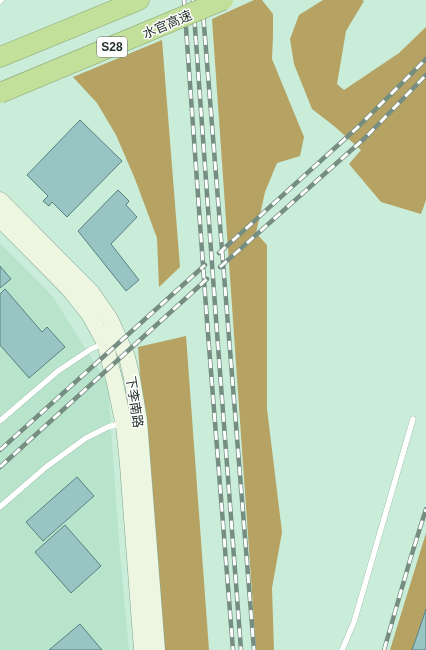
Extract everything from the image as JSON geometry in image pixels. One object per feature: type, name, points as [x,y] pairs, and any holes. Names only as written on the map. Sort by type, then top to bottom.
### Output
[{"type":"highway","name":"S28","points":[[0,57],[139,0]]},
{"type":"highway","name":"水官高速","points":[[0,93],[223,0]]},
{"type":"main road","name":"下李南路","points":[[0,200],[92,293],[110,319],[107,341],[123,420],[128,465],[142,650]]},
{"type":"main road","name":"下李南路","points":[[0,219],[69,289],[89,314],[107,341],[127,357],[139,420],[157,650]]},
{"type":"main road","points":[[113,372],[128,363]]},
{"type":"lane","points":[[0,421],[58,372],[91,349],[107,341]]},
{"type":"lane","points":[[342,650],[354,622],[413,419]]},
{"type":"lane","points":[[0,507],[46,467],[86,438],[108,427],[118,424],[123,420]]},
{"type":"shaded area","points":[[254,0],[262,0],[273,14],[272,59],[304,137],[300,156],[277,163],[265,192],[256,233],[267,245],[267,409],[282,532],[272,588],[274,650],[256,650],[212,19]]},
{"type":"shaded area","points":[[323,0],[364,1],[346,31],[337,84],[344,90],[399,53],[426,27],[426,200],[421,214],[381,202],[349,164],[361,150],[312,109],[294,64],[290,39],[299,15]]},
{"type":"shaded area","points":[[162,40],[180,267],[159,287],[157,238],[135,179],[116,135],[97,103],[73,77]]},
{"type":"shaded area","points":[[0,243],[53,297],[108,384],[120,554],[129,650],[0,650]]},
{"type":"shaded area","points":[[186,336],[209,650],[161,650],[138,347]]},
{"type":"shaded area","points":[[426,533],[426,609],[412,650],[390,650]]},
{"type":"building","points":[[80,120],[122,161],[67,217],[52,202],[49,206],[43,201],[48,196],[27,175]]},
{"type":"building","points":[[118,190],[129,201],[126,205],[137,217],[111,244],[139,280],[126,291],[78,231]]},
{"type":"building","points":[[0,266],[11,279],[0,288]]},
{"type":"building","points":[[5,289],[42,332],[47,327],[65,347],[29,378],[0,345],[0,294]]},
{"type":"building","points":[[77,477],[94,496],[43,541],[26,522]]},
{"type":"building","points":[[65,525],[101,566],[71,593],[35,552]]},
{"type":"building","points":[[426,609],[426,650],[412,650],[418,633]]},
{"type":"building","points":[[80,624],[102,650],[49,650]]},
{"type":"railway","points":[[184,0],[233,650]]},
{"type":"railway","points":[[193,0],[241,650]]},
{"type":"railway","points":[[202,0],[254,650]]},
{"type":"railway","points":[[219,253],[357,128],[426,59]]},
{"type":"railway","points":[[220,267],[366,137],[426,75]]},
{"type":"railway","points":[[0,450],[205,265]]},
{"type":"railway","points":[[0,467],[207,279]]},
{"type":"railway","points":[[384,650],[426,509]]}]
